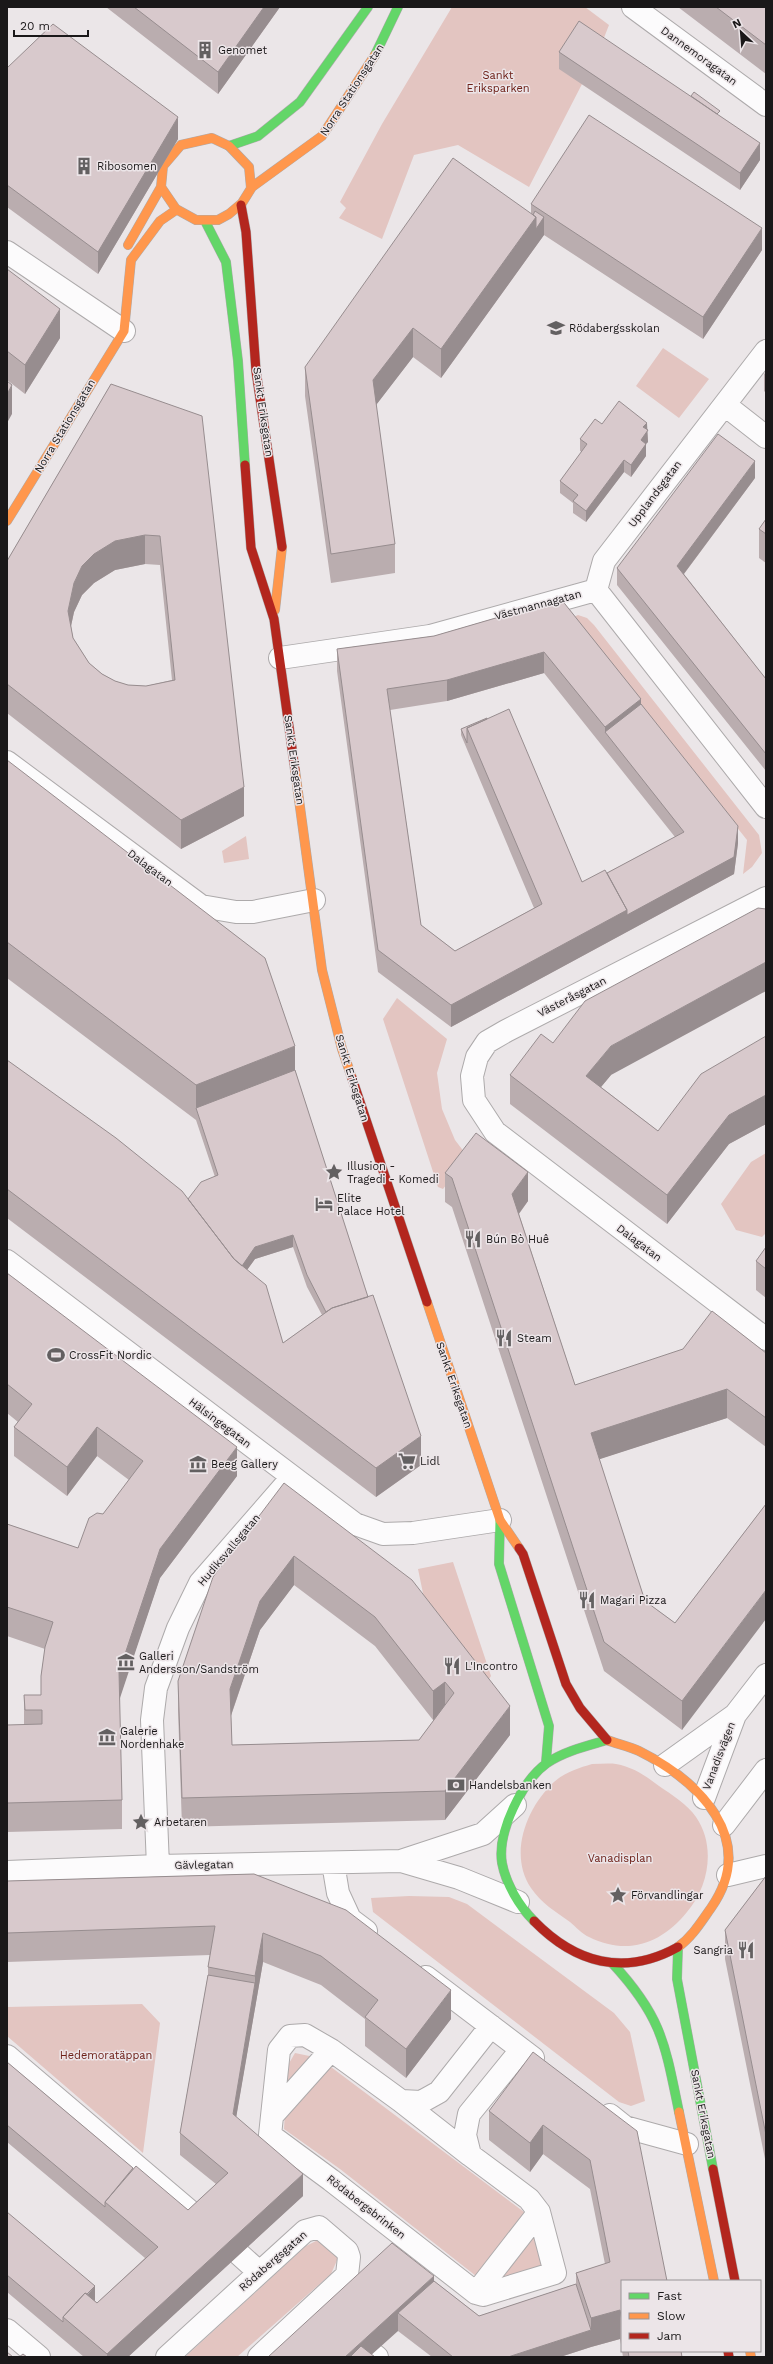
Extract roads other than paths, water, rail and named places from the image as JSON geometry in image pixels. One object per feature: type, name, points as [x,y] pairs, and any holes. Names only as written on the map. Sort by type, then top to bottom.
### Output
[{"type":"main road","points":[[230,146],[258,136],[300,102],[368,7]]},
{"type":"main road","name":"Norra Stationsgatan","points":[[206,223],[223,218],[241,205],[251,188],[320,138],[390,31],[398,7]]},
{"type":"main road","points":[[124,331],[121,259],[161,187],[163,166],[181,145],[212,138],[230,146],[249,167],[251,188]]},
{"type":"main road","points":[[161,187],[166,199],[176,210],[189,219],[206,223]]},
{"type":"main road","name":"Sankt Eriksgatan","points":[[241,205],[246,232],[256,371],[282,544],[274,619]]},
{"type":"main road","name":"Norra Stationsgatan","points":[[8,518],[124,331],[131,260],[160,221],[176,210]]},
{"type":"main road","name":"Sankt Eriksgatan","points":[[206,223],[226,262],[238,361],[251,548],[274,619],[314,900],[322,970],[342,1049],[500,1520],[523,1554],[566,1684],[580,1708],[606,1740]]},
{"type":"main road","name":"Sankt Eriksgatan","points":[[500,1520],[499,1564],[549,1726],[546,1762]]},
{"type":"main road","points":[[606,1740],[638,1750],[665,1765],[704,1798],[724,1824],[728,1841],[728,1875],[720,1894],[700,1924],[678,1947],[633,1962],[613,1964],[580,1956],[546,1934],[528,1917],[518,1902],[502,1863],[502,1843],[515,1805],[532,1778],[546,1762],[573,1749],[606,1740]]},
{"type":"main road","name":"Sankt Eriksgatan","points":[[678,1947],[677,1979],[681,2003],[735,2280]]},
{"type":"main road","name":"Sankt Eriksgatan","points":[[613,1964],[640,1993],[655,2017],[665,2045],[687,2144],[714,2280]]},
{"type":"street","name":"Dannemoragatan","points":[[633,7],[766,105]]},
{"type":"street","points":[[7,252],[124,331]]},
{"type":"street","name":"Upplandsgatan","points":[[596,590],[604,561],[695,441],[725,405],[766,351]]},
{"type":"street","points":[[725,405],[766,437]]},
{"type":"street","name":"Västmannagatan","points":[[280,658],[430,636],[596,590],[766,807]]},
{"type":"street","name":"Dalagatan","points":[[7,762],[201,906],[236,912],[253,912],[314,900]]},
{"type":"street","name":"Västeråsgatan","points":[[511,1146],[495,1132],[474,1100],[472,1076],[477,1057],[487,1042],[766,898]]},
{"type":"street","name":"Dalagatan","points":[[511,1146],[766,1340]]},
{"type":"street","name":"Hälsingegatan","points":[[7,1261],[355,1524],[383,1534],[413,1533],[500,1520]]},
{"type":"street","name":"Hudiksvallsgatan","points":[[158,1866],[152,1720],[156,1688],[178,1628],[200,1583],[292,1477]]},
{"type":"street","name":"Vanadisvägen","points":[[665,1765],[735,1715],[766,1675]]},
{"type":"street","name":"Vanadisvägen","points":[[704,1798],[735,1715]]},
{"type":"street","points":[[724,1824],[766,1770]]},
{"type":"street","name":"Gävlegatan","points":[[7,1872],[158,1866],[401,1861],[483,1834],[515,1805]]},
{"type":"street","name":"Gävlegatan","points":[[401,1861],[458,1878],[518,1902]]},
{"type":"street","points":[[333,1863],[338,1893],[350,1919],[381,1943]]},
{"type":"street","points":[[728,1875],[766,1866]]},
{"type":"street","points":[[412,1966],[546,2068]]},
{"type":"street","points":[[401,2101],[421,2102],[439,2092],[491,2026]]},
{"type":"street","name":"Rödabergsbrinken","points":[[306,2035],[331,2050],[401,2101],[529,2199],[539,2212],[555,2273],[483,2295],[476,2293],[331,2180],[270,2135],[280,2050],[290,2036],[306,2035]]},
{"type":"street","points":[[272,2116],[331,2050]]},
{"type":"street","points":[[470,2155],[465,2135],[469,2114],[521,2050]]},
{"type":"street","points":[[7,2056],[200,2220]]},
{"type":"street","points":[[595,2104],[625,2127],[687,2144]]},
{"type":"street","points":[[476,2293],[539,2212]]},
{"type":"street","name":"Rödabergsgatan","points":[[167,2357],[305,2231],[319,2227],[325,2230],[347,2252],[349,2257],[347,2275],[324,2310],[259,2357]]},
{"type":"street","points":[[239,2254],[260,2272]]},
{"type":"street","points":[[7,2330],[39,2357]]},
{"type":"place","name":"Genomet","points":[[205,50]]},
{"type":"place","name":"Ribosomen","points":[[84,166]]},
{"type":"place","name":"Rödabergsskolan","points":[[556,328]]},
{"type":"place","name":"Illusion - Tragedi - Komedi","points":[[334,1172]]},
{"type":"place","name":"Elite Palace Hotel","points":[[324,1204]]},
{"type":"place","name":"Bún Bò Huê","points":[[473,1239]]},
{"type":"place","name":"Steam","points":[[504,1338]]},
{"type":"place","name":"CrossFit Nordic","points":[[56,1355]]},
{"type":"place","name":"Lidl","points":[[407,1461]]},
{"type":"place","name":"Beeg Gallery","points":[[198,1464]]},
{"type":"place","name":"Magari Pizza","points":[[587,1600]]},
{"type":"place","name":"Galleri Andersson/Sandström","points":[[126,1662]]},
{"type":"place","name":"L'Incontro","points":[[452,1666]]},
{"type":"place","name":"Galerie Nordenhake","points":[[107,1737]]},
{"type":"place","name":"Handelsbanken","points":[[456,1785]]},
{"type":"place","name":"Arbetaren","points":[[141,1822]]},
{"type":"place","name":"Förvandlingar","points":[[618,1895]]},
{"type":"place","name":"Sangria","points":[[746,1950]]},
{"type":"park label","name":"Sankt Eriksparken","points":[[498,81]]},
{"type":"park label","name":"Vanadisplan","points":[[620,1858]]},
{"type":"park label","name":"Hedemoratäppan","points":[[106,2055]]}]
